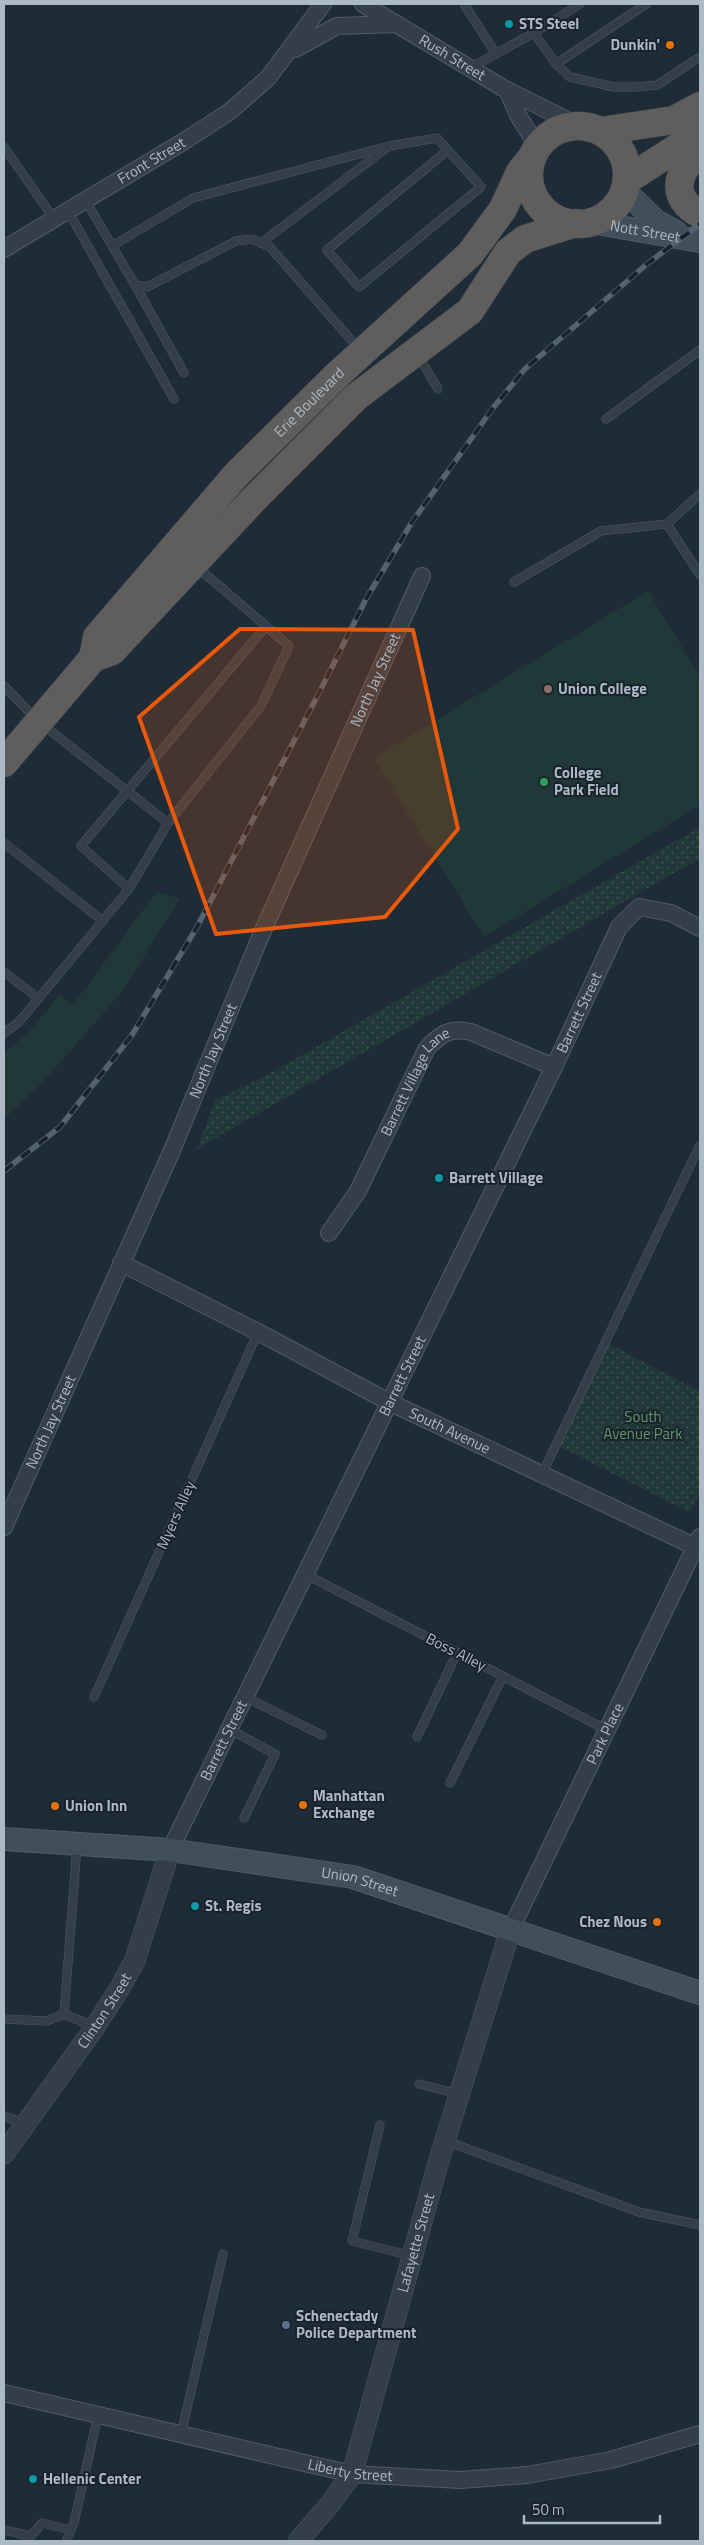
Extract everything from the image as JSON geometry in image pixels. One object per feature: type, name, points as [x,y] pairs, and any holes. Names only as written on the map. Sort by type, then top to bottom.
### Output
[{"type":"highway","points":[[589,128],[613,140],[622,152],[626,166],[626,185],[615,207],[604,216],[583,223],[563,221],[551,215],[537,201],[529,182],[529,169],[535,151],[550,134],[563,128],[589,128],[674,120],[700,106]]},
{"type":"highway","points":[[626,185],[700,134]]},
{"type":"highway","name":"Erie Boulevard","points":[[93,658],[97,637],[230,482],[362,352],[470,254],[503,209],[520,172],[535,151]]},
{"type":"highway","points":[[700,154],[687,162],[680,180],[680,197],[687,207],[700,214]]},
{"type":"highway","name":"Erie Boulevard","points":[[4,763],[93,658],[112,651],[256,497],[356,397],[470,311],[508,252],[525,238],[583,223]]},
{"type":"main road","name":"Nott Street","points":[[626,185],[640,208],[667,229],[700,241]]},
{"type":"main road","name":"Nott Street","points":[[583,223],[700,241]]},
{"type":"main road","name":"Union Street","points":[[4,1839],[170,1850],[353,1877],[700,1993]]},
{"type":"street","name":"Front Street","points":[[4,249],[86,202],[229,112],[268,78],[323,4]]},
{"type":"street","name":"Rush Street","points":[[363,4],[507,90],[589,128]]},
{"type":"street","name":"Rush Street","points":[[378,4],[397,24]]},
{"type":"street","name":"Front Street","points":[[286,54],[337,26],[397,24]]},
{"type":"street","points":[[507,90],[535,151]]},
{"type":"street","name":"North Jay Street","points":[[4,1525],[170,1155],[261,935],[422,576]]},
{"type":"street","name":"Barrett Street","points":[[170,1850],[554,1067],[619,927],[639,907],[671,913],[700,928]]},
{"type":"street","name":"Barrett Village Lane","points":[[329,1233],[358,1191],[427,1048],[439,1037],[448,1031],[457,1029],[471,1032],[554,1067]]},
{"type":"street","name":"South Avenue","points":[[121,1264],[258,1332],[389,1402],[542,1474],[699,1544]]},
{"type":"street","name":"Park Place","points":[[510,1931],[699,1544]]},
{"type":"street","name":"Clinton Street","points":[[4,2154],[95,2026],[135,1960],[170,1850]]},
{"type":"street","name":"Lafayette Street","points":[[298,2541],[330,2504],[352,2474],[446,2141],[510,1931]]},
{"type":"street","name":"Liberty Street","points":[[4,2393],[352,2474],[460,2480],[526,2475],[611,2460],[700,2434]]},
{"type":"lane","points":[[464,4],[496,54]]},
{"type":"lane","points":[[470,68],[534,34],[580,4]]},
{"type":"lane","points":[[556,64],[646,4]]},
{"type":"lane","points":[[534,34],[556,64],[570,77],[614,88],[657,85],[700,57]]},
{"type":"lane","points":[[112,246],[193,198],[389,146],[437,138],[448,150],[481,187],[359,287],[327,250],[448,150]]},
{"type":"lane","points":[[260,243],[389,146]]},
{"type":"lane","points":[[4,147],[54,220]]},
{"type":"lane","points":[[86,202],[184,373]]},
{"type":"lane","points":[[68,211],[174,399]]},
{"type":"lane","points":[[135,285],[147,287],[236,241],[252,240],[270,247],[362,352]]},
{"type":"lane","points":[[606,419],[700,350]]},
{"type":"lane","points":[[416,351],[438,389]]},
{"type":"lane","points":[[514,582],[601,531],[667,524],[700,494]]},
{"type":"lane","points":[[667,524],[700,575]]},
{"type":"lane","points":[[4,1033],[19,1022],[129,889],[168,823],[261,706],[289,646],[194,564]]},
{"type":"lane","points":[[129,889],[81,846],[266,626]]},
{"type":"lane","points":[[4,686],[38,722],[168,823]]},
{"type":"lane","points":[[4,843],[103,920]]},
{"type":"lane","points":[[4,972],[38,998]]},
{"type":"lane","points":[[542,1474],[700,1145]]},
{"type":"lane","name":"Myers Alley","points":[[94,1698],[258,1332]]},
{"type":"lane","name":"Boss Alley","points":[[305,1574],[607,1730]]},
{"type":"lane","points":[[417,1737],[458,1653]]},
{"type":"lane","points":[[450,1783],[503,1676]]},
{"type":"lane","points":[[245,1696],[322,1736]]},
{"type":"lane","points":[[229,1729],[275,1754],[244,1818]]},
{"type":"lane","points":[[64,2014],[77,1844]]},
{"type":"lane","points":[[4,2019],[46,2021],[64,2014],[95,2026]]},
{"type":"lane","points":[[420,2084],[460,2095]]},
{"type":"lane","points":[[4,2116],[25,2124]]},
{"type":"lane","points":[[380,2126],[352,2241],[413,2256]]},
{"type":"lane","points":[[446,2141],[639,2212],[700,2225]]},
{"type":"lane","points":[[182,2434],[223,2254]]},
{"type":"lane","points":[[66,2541],[71,2530],[98,2415]]},
{"type":"lane","points":[[4,2530],[29,2539],[42,2523],[71,2530]]},
{"type":"highlighted area","points":[[240,629],[413,630],[458,829],[385,917],[216,934],[139,717]]},
{"type":"green space","name":"College Park Field","points":[[648,591],[700,676],[700,805],[484,937],[374,758]]},
{"type":"green space","points":[[700,827],[700,858],[197,1149],[215,1100],[265,1076]]},
{"type":"green space","points":[[157,891],[180,899],[121,993],[42,1083],[4,1119],[4,1053],[28,1033],[59,995],[73,1005]]},
{"type":"green space","name":"South Avenue Park","points":[[609,1344],[700,1391],[700,1493],[690,1513],[557,1445]]},
{"type":"railway","points":[[4,1171],[60,1127],[132,1035],[197,927],[366,599],[412,522],[493,408],[525,369],[647,264],[700,224]]},
{"type":"place","name":"STS Steel","points":[[509,24]]},
{"type":"place","name":"Dunkin'","points":[[670,45]]},
{"type":"place","name":"Union College","points":[[548,689]]},
{"type":"place","name":"College Park Field","points":[[544,782]]},
{"type":"place","name":"Barrett Village","points":[[439,1178]]},
{"type":"place","name":"Manhattan Exchange","points":[[303,1805]]},
{"type":"place","name":"Union Inn","points":[[55,1806]]},
{"type":"place","name":"St. Regis","points":[[195,1906]]},
{"type":"place","name":"Chez Nous","points":[[657,1922]]},
{"type":"place","name":"Schenectady Police Department","points":[[286,2325]]},
{"type":"place","name":"Hellenic Center","points":[[33,2479]]}]
